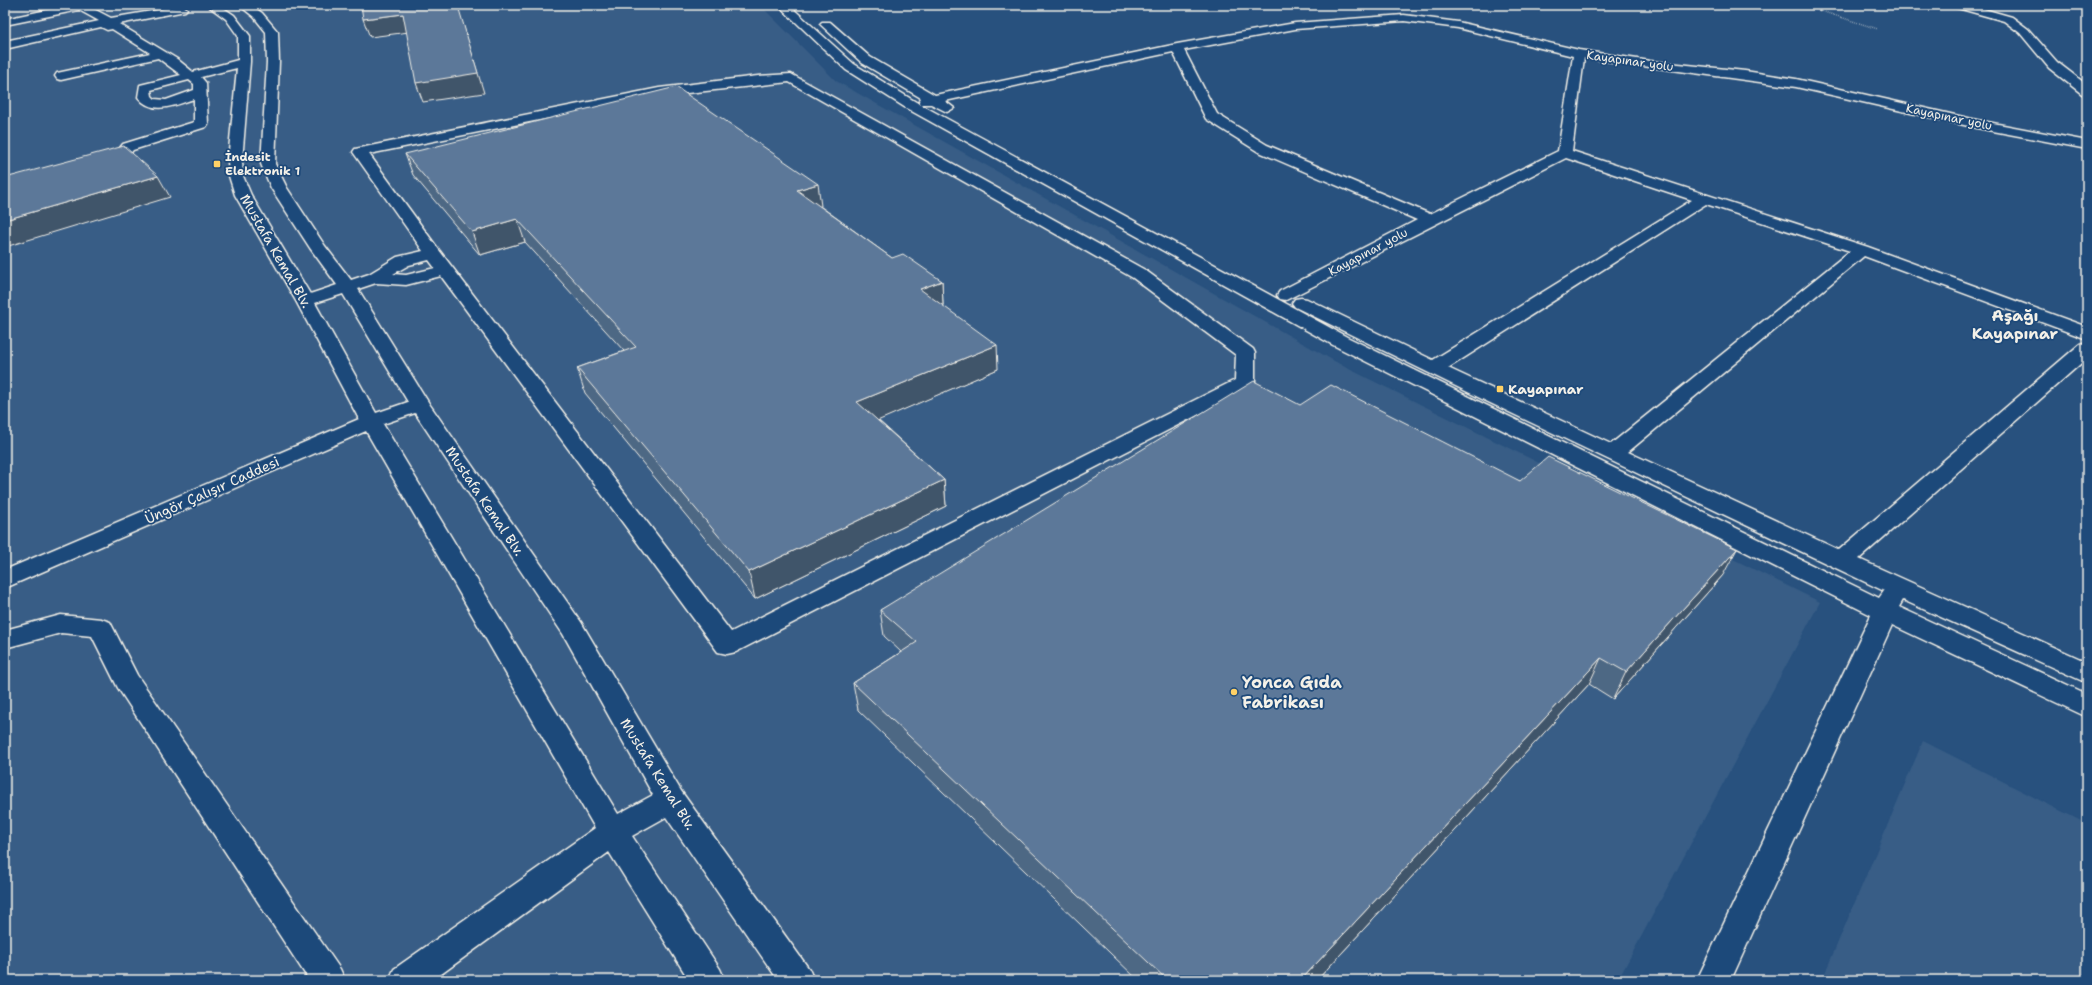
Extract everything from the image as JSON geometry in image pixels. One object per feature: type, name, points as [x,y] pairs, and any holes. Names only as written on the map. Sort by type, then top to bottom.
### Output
[{"type":"street","name":"Mustafa Kemal Blv.","points":[[212,5],[230,17],[244,36],[243,68],[234,161],[236,176],[242,195],[305,301],[371,421],[613,832],[708,980]]},
{"type":"street","name":"Mustafa Kemal Blv.","points":[[244,5],[258,15],[272,32],[273,62],[269,114],[268,164],[279,188],[318,248],[348,288],[420,405],[572,628],[671,800],[797,980]]},
{"type":"street","points":[[783,5],[850,67],[911,105],[1340,341],[1891,599],[2087,706]]},
{"type":"street","points":[[804,5],[866,60],[932,100],[1286,295],[1434,368],[1842,561],[1891,599],[2087,673]]},
{"type":"street","points":[[1958,5],[2008,19],[2024,31],[2053,65],[2087,91]]},
{"type":"street","points":[[5,22],[83,6],[160,54],[197,84],[201,124],[128,147],[116,162]]},
{"type":"street","points":[[5,46],[109,22],[181,9]]},
{"type":"street","points":[[911,105],[1177,48],[1295,26],[1404,18],[1458,25],[1579,54]]},
{"type":"street","points":[[5,46],[65,40],[106,30],[109,22]]},
{"type":"street","points":[[39,50],[52,47],[65,40]]},
{"type":"street","points":[[1177,48],[1211,116],[1262,148],[1430,220]]},
{"type":"street","points":[[5,57],[18,54]]},
{"type":"street","points":[[62,76],[160,54]]},
{"type":"street","name":"Kayapınar yolu","points":[[1286,295],[1430,220],[1565,153],[1579,54],[1650,65],[1745,75],[1796,83],[1970,122],[2087,145]]},
{"type":"street","points":[[197,84],[243,68]]},
{"type":"street","points":[[791,78],[1139,274],[1246,353],[1245,383],[727,646],[446,270],[360,152],[408,141],[659,92],[758,80],[791,78]]},
{"type":"street","points":[[1565,153],[1862,250],[2087,333]]},
{"type":"street","points":[[1434,368],[1704,199]]},
{"type":"street","points":[[1614,453],[1862,250]]},
{"type":"street","points":[[305,301],[375,278],[402,261],[433,254]]},
{"type":"street","points":[[375,278],[406,280],[446,270]]},
{"type":"street","points":[[1842,561],[2087,348]]},
{"type":"street","name":"Üngör Çalışır Caddesi","points":[[5,580],[371,421],[420,405]]},
{"type":"street","points":[[1714,980],[1891,599]]},
{"type":"street","points":[[5,639],[61,624],[101,628],[127,681],[328,980]]},
{"type":"street","points":[[406,980],[613,832],[671,800]]},
{"type":"path","points":[[1802,5],[1878,29]]},
{"type":"shaded area","points":[[5,5],[760,5],[836,81],[1345,367],[1820,602],[1618,980],[5,980]]},
{"type":"shaded area","points":[[1923,741],[2087,824],[2087,980],[1822,980]]},
{"type":"building","points":[[361,5],[444,5],[445,8],[458,6],[478,73],[416,83],[403,14],[363,19]]},
{"type":"building","points":[[676,87],[818,184],[797,190],[892,258],[903,254],[942,281],[920,289],[997,345],[857,402],[944,480],[749,572],[577,368],[636,347],[517,219],[472,232],[405,154]]},
{"type":"building","points":[[124,146],[158,176],[5,220],[5,178]]},
{"type":"building","name":"Yonca Gıda Fabrikası","points":[[1254,381],[1300,405],[1331,385],[1520,481],[1548,457],[1737,549],[1626,672],[1601,658],[1301,980],[1167,980],[853,683],[917,642],[880,610]]},
{"type":"place","name":"İndesit Elektronik 1","points":[[217,164]]},
{"type":"place","name":"Kayapınar","points":[[1500,389]]},
{"type":"place","name":"Yonca Gıda Fabrikası","points":[[1234,692]]},
{"type":"district","name":"Aşağı Kayapınar","points":[[2015,324]]}]
